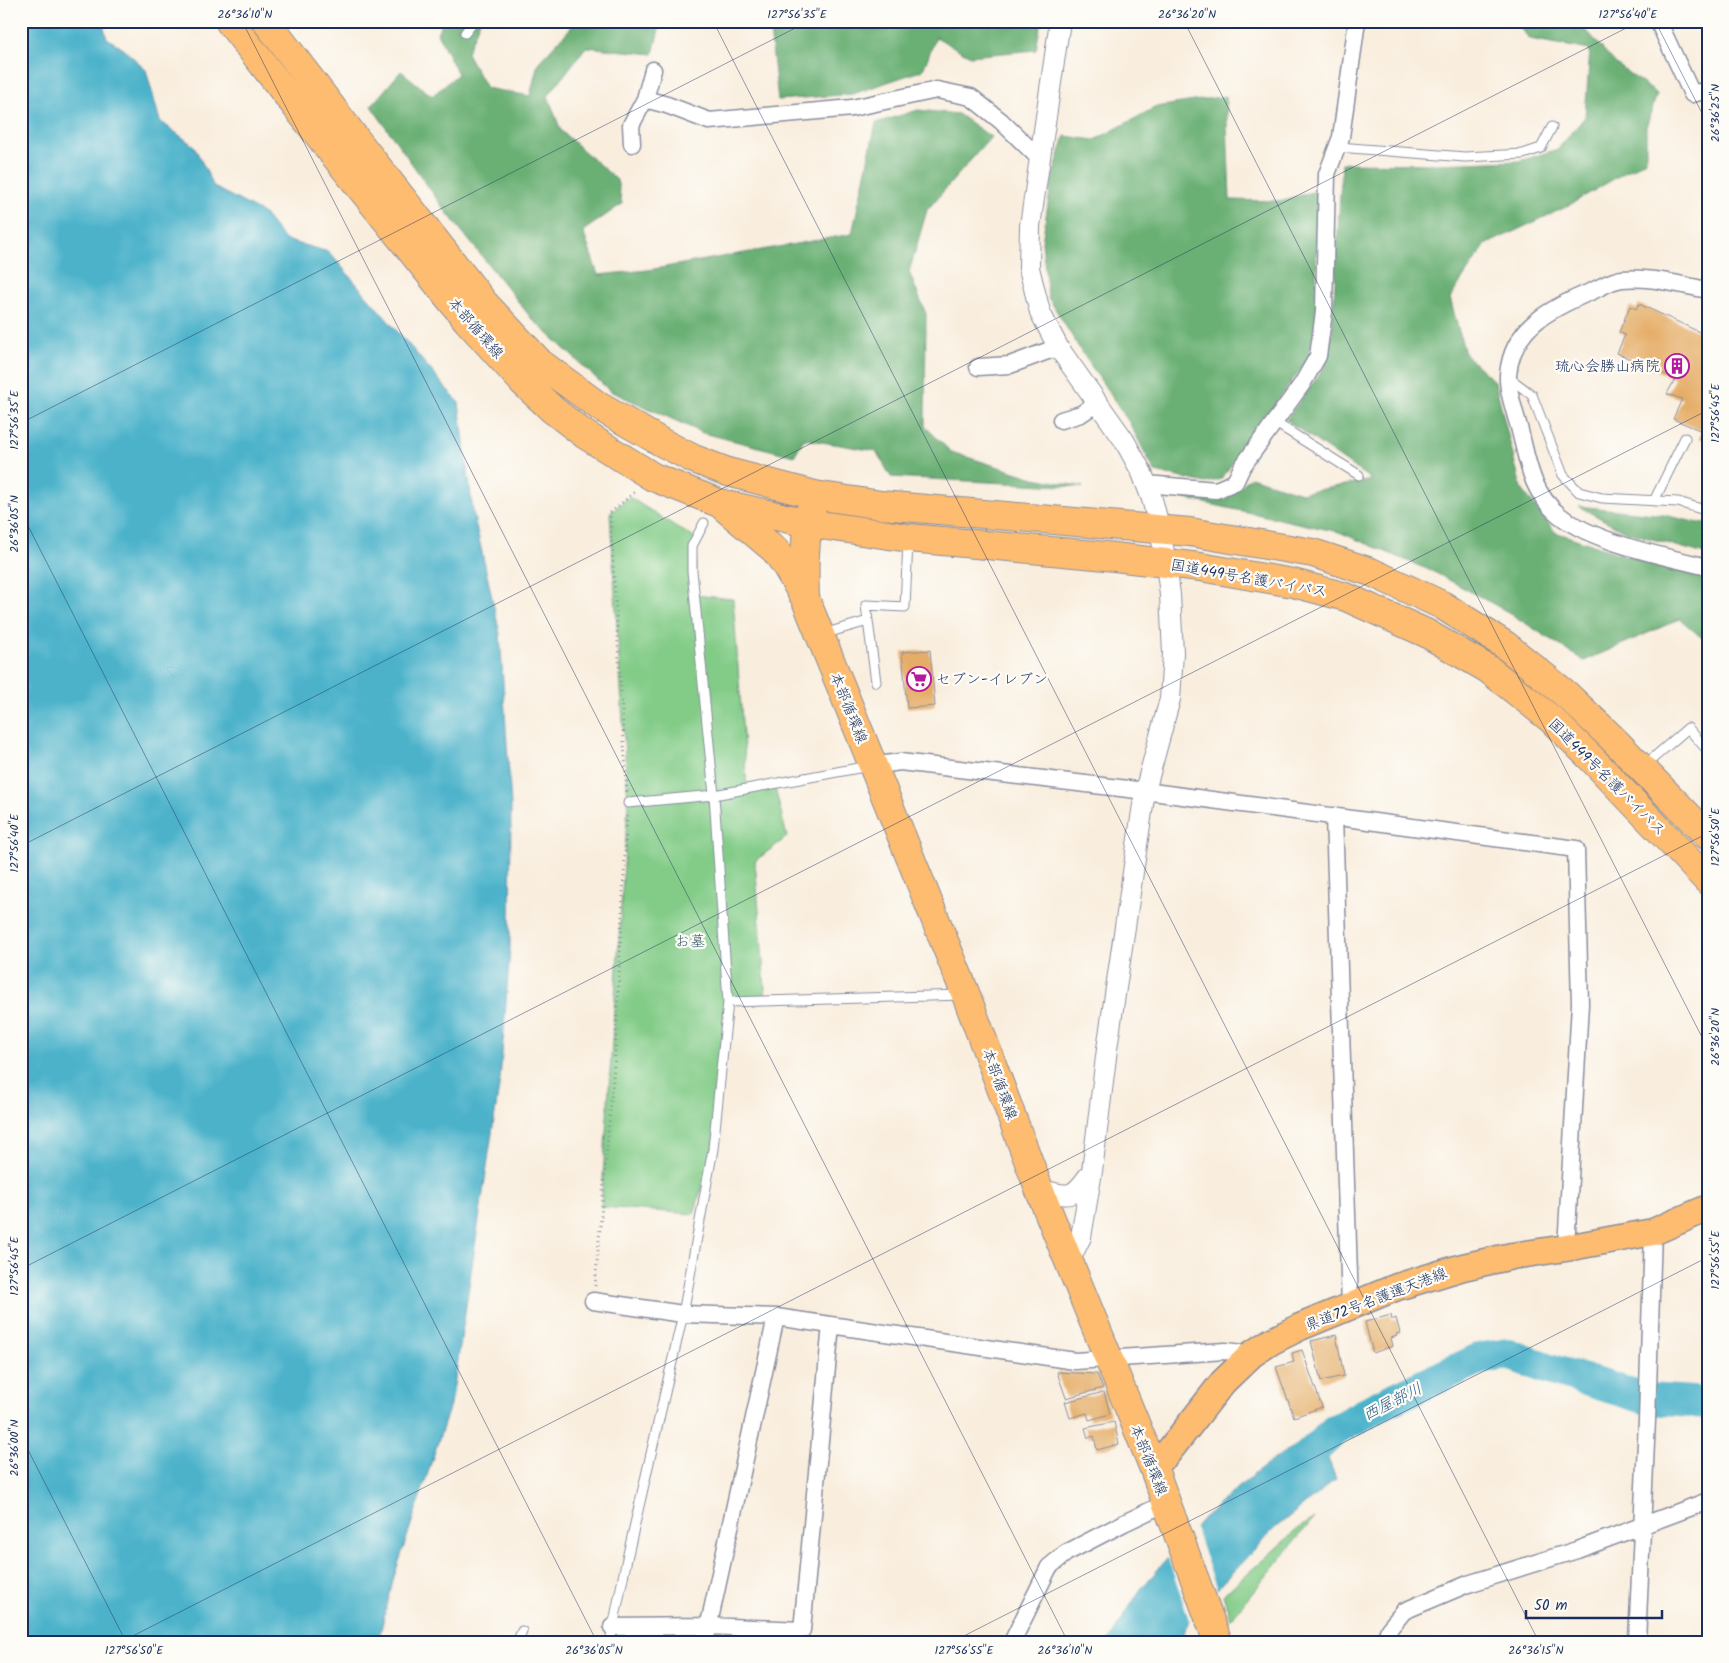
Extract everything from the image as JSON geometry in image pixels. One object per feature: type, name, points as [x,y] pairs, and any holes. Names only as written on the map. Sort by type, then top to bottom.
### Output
[{"type":"highway","name":"本部循環線","points":[[229,21],[261,29],[358,142],[484,303],[540,363],[600,407],[694,459],[728,472],[815,495],[807,523],[804,598],[966,995],[1038,1189],[1152,1464],[1216,1635]]},
{"type":"highway","name":"本部循環線","points":[[261,29],[467,320],[522,382],[553,410],[584,434],[712,513],[807,523]]},
{"type":"highway","name":"国道449号名護バイパス","points":[[815,495],[881,505],[1190,532],[1313,553],[1371,572],[1442,605],[1505,645],[1568,696],[1708,836]]},
{"type":"highway","points":[[712,513],[775,550],[804,598]]},
{"type":"highway","name":"国道449号名護バイパス","points":[[807,523],[909,538],[1106,556],[1214,569],[1283,582],[1346,597],[1405,622],[1488,669],[1551,719],[1591,758],[1708,882]]},
{"type":"main road","name":"県道72号名護運天港線","points":[[1152,1464],[1166,1455],[1223,1382],[1252,1354],[1272,1341],[1350,1306],[1397,1288],[1463,1267],[1512,1256],[1653,1232],[1708,1208]]},
{"type":"street","points":[[1060,21],[1030,226],[1029,268],[1040,312],[1058,347],[1124,440],[1146,484],[1160,530],[1166,563],[1170,594],[1173,653],[1170,699],[1145,791],[1107,1050],[1092,1171],[1081,1237],[1068,1262]]},
{"type":"street","points":[[1146,484],[1216,490],[1234,482],[1242,467],[1302,384],[1318,356],[1324,312],[1327,174],[1341,137],[1357,21]]},
{"type":"street","points":[[1658,21],[1692,94],[1708,90]]},
{"type":"street","points":[[632,144],[631,125],[644,99],[653,70]]},
{"type":"street","points":[[644,99],[667,105],[709,121],[852,108],[937,90],[971,97],[1001,121],[1040,159]]},
{"type":"street","points":[[1708,290],[1644,279],[1620,279],[1567,301],[1547,313],[1524,331],[1512,355],[1508,377],[1528,467],[1542,496],[1558,514],[1574,526],[1610,540],[1708,567]]},
{"type":"street","points":[[978,367],[1010,365],[1058,347]]},
{"type":"street","points":[[1061,420],[1081,414],[1097,402]]},
{"type":"street","points":[[872,766],[900,762],[1145,791],[1576,849],[1580,1004],[1566,1248]]},
{"type":"street","points":[[1334,816],[1350,1306]]},
{"type":"street","points":[[1038,1189],[1062,1196],[1069,1194],[1080,1190],[1092,1171]]},
{"type":"street","points":[[1637,1642],[1653,1232]]},
{"type":"street","points":[[593,1301],[682,1314],[776,1317],[1075,1361],[1225,1351],[1252,1354]]},
{"type":"street","points":[[706,1634],[776,1317]]},
{"type":"street","points":[[611,1634],[706,1634],[802,1630],[831,1325]]},
{"type":"street","points":[[1384,1642],[1388,1629],[1404,1611],[1468,1584],[1577,1550],[1708,1501]]},
{"type":"street","points":[[1012,1642],[1049,1567],[1066,1553],[1166,1503]]},
{"type":"lane","points":[[465,33],[474,21]]},
{"type":"lane","points":[[1338,147],[1465,157],[1523,154],[1541,148],[1552,127]]},
{"type":"lane","points":[[1508,377],[1532,395],[1563,475],[1579,492],[1602,498],[1678,502],[1708,511]]},
{"type":"lane","points":[[1274,422],[1360,475]]},
{"type":"lane","points":[[1654,501],[1685,438]]},
{"type":"lane","points":[[611,1634],[682,1314],[713,1149],[728,1002],[714,795],[692,571],[692,546],[712,513]]},
{"type":"lane","points":[[876,682],[866,605],[905,607],[909,538]]},
{"type":"lane","points":[[819,635],[868,622]]},
{"type":"lane","points":[[1642,768],[1688,728],[1708,751]]},
{"type":"lane","points":[[628,803],[714,795],[872,766]]},
{"type":"lane","points":[[728,1002],[966,995]]},
{"type":"lane","points":[[517,1642],[522,1631]]},
{"type":"path","points":[[593,1301],[615,1054],[628,803],[610,513],[638,490]]},
{"type":"green space","points":[[443,21],[480,21],[467,53],[486,88],[530,96],[538,63],[577,21],[661,21],[653,54],[586,47],[548,96],[561,131],[617,180],[622,204],[583,231],[598,275],[648,270],[852,234],[876,123],[918,110],[958,114],[991,137],[927,210],[909,272],[926,314],[925,426],[951,452],[1034,478],[1083,487],[891,477],[876,451],[804,439],[794,456],[703,433],[610,391],[532,319],[444,209],[371,106],[401,71],[432,96],[458,74],[437,33]]},
{"type":"green space","points":[[769,21],[1041,21],[1036,50],[970,56],[936,37],[923,70],[853,94],[778,100]]},
{"type":"green space","points":[[1513,21],[1566,21],[1589,33],[1615,63],[1657,94],[1646,127],[1646,160],[1566,207],[1485,245],[1450,298],[1465,354],[1495,382],[1521,488],[1555,532],[1617,553],[1708,577],[1708,643],[1680,619],[1584,661],[1508,612],[1436,573],[1339,532],[1177,497],[1225,500],[1251,477],[1301,493],[1372,480],[1286,420],[1324,368],[1332,334],[1342,163],[1438,164],[1520,161],[1558,149],[1585,117],[1590,50],[1530,39]]},
{"type":"green space","points":[[1226,96],[1230,200],[1279,201],[1317,191],[1316,320],[1308,359],[1221,479],[1206,483],[1155,472],[1129,422],[1081,351],[1048,297],[1042,242],[1052,178],[1065,136],[1095,140],[1156,107]]},
{"type":"green space","name":"お墓","points":[[629,497],[696,539],[695,595],[733,599],[747,789],[774,784],[787,837],[755,861],[766,1001],[728,1002],[713,1149],[694,1214],[601,1207],[628,803],[610,513]]},
{"type":"green space","points":[[1578,506],[1664,515],[1708,525],[1708,555],[1624,531]]},
{"type":"green space","points":[[1314,1518],[1231,1619],[1223,1595],[1299,1528]]},
{"type":"water","points":[[21,21],[102,21],[107,38],[125,50],[146,70],[160,121],[194,146],[214,187],[263,213],[285,240],[329,252],[459,403],[473,512],[500,634],[511,805],[510,950],[500,1080],[452,1399],[394,1577],[378,1642],[21,1642]]},
{"type":"water","points":[[1318,1433],[1336,1479],[1275,1528],[1222,1583],[1186,1628],[1180,1642],[1108,1642],[1140,1590],[1202,1519],[1253,1475],[1280,1455]]},
{"type":"pier","points":[[1194,1525],[1218,1592],[1191,1626],[1167,1555]]},
{"type":"building","name":"琉心会勝山病院","points":[[1639,304],[1708,336],[1708,442],[1699,438],[1702,431],[1673,419],[1682,399],[1667,394],[1675,379],[1617,353],[1625,335],[1619,332],[1630,306],[1636,309]]},
{"type":"building","name":"セブン-イレブン","points":[[930,650],[935,706],[907,708],[902,652]]},
{"type":"building","points":[[1391,1315],[1392,1320],[1396,1318],[1400,1333],[1391,1338],[1393,1346],[1373,1353],[1365,1322]]},
{"type":"building","points":[[1336,1335],[1344,1376],[1321,1381],[1311,1341]]},
{"type":"building","points":[[1302,1350],[1322,1407],[1294,1417],[1276,1367],[1294,1362],[1292,1353]]},
{"type":"building","points":[[1057,1372],[1097,1374],[1103,1388],[1066,1398]]},
{"type":"building","points":[[1104,1392],[1110,1414],[1089,1420],[1087,1413],[1070,1418],[1065,1402]]},
{"type":"building","points":[[1114,1422],[1119,1444],[1097,1450],[1094,1436],[1088,1438],[1085,1428]]},
{"type":"waterway","name":"西屋部川","points":[[1289,1474],[1334,1431],[1378,1406],[1479,1359],[1508,1354],[1555,1371],[1648,1399],[1708,1403]]},
{"type":"place","name":"琉心会勝山病院","points":[[1677,366]]},
{"type":"place","name":"セブン-イレブン","points":[[919,679]]}]
